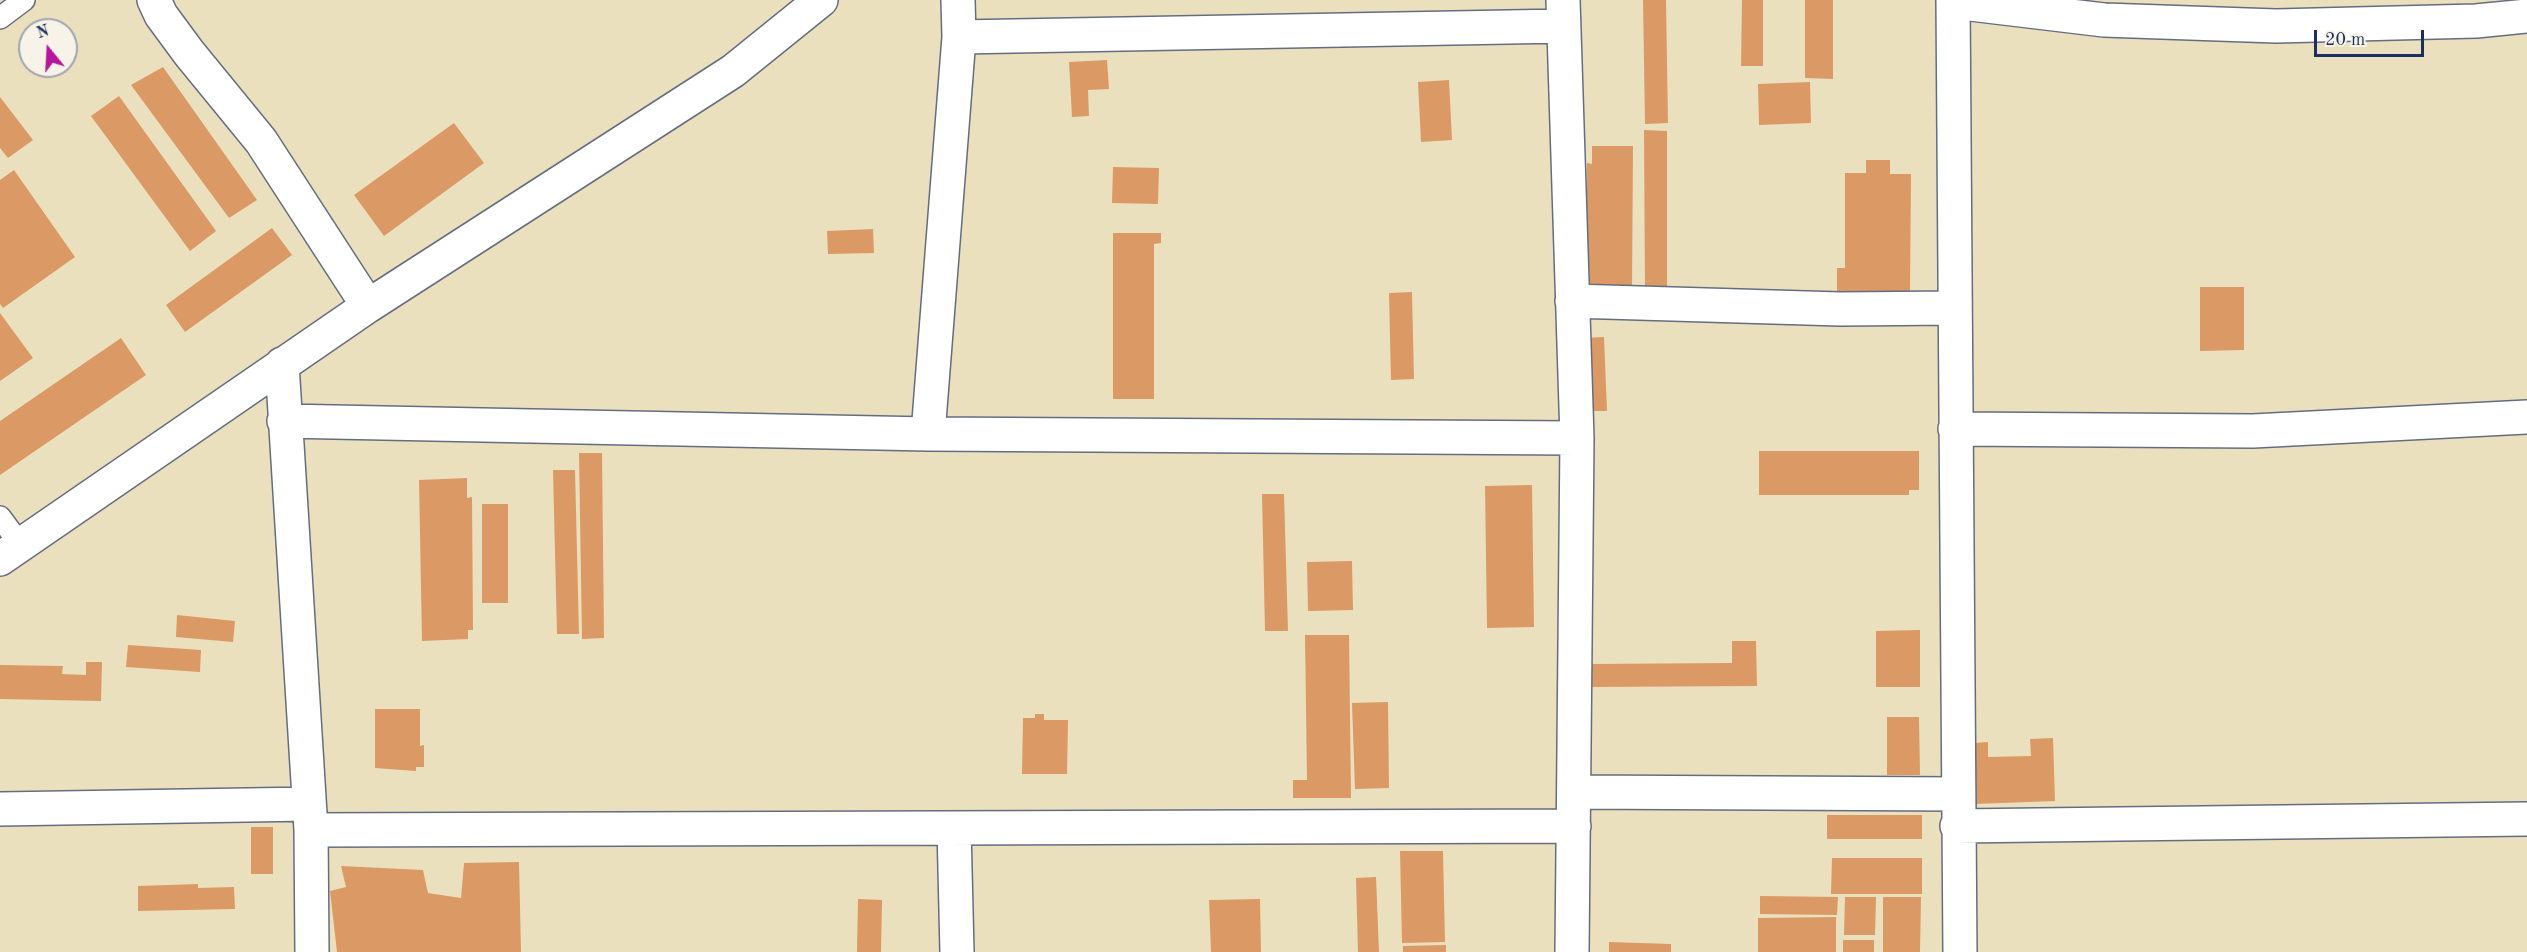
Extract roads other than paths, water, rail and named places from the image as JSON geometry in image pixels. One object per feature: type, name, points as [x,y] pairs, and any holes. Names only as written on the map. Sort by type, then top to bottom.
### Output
[{"type":"street","points":[[154,0],[161,15],[189,53],[261,141],[368,306]]},
{"type":"street","points":[[10,552],[368,306],[733,71],[822,0]]},
{"type":"street","points":[[928,434],[959,37],[958,0]]},
{"type":"street","points":[[1960,952],[1953,1],[2104,20],[2276,26],[2476,21],[2527,16]]},
{"type":"street","points":[[959,37],[1563,13],[1577,438],[1572,952]]},
{"type":"street","points":[[1572,301],[1840,309],[1955,308]]},
{"type":"street","points":[[282,364],[310,817],[312,952]]},
{"type":"street","points":[[1955,429],[2253,431],[2527,417]]},
{"type":"street","points":[[284,421],[928,434],[1577,438]]},
{"type":"street","points":[[1574,792],[1958,810],[2527,819]]},
{"type":"street","points":[[0,809],[310,817],[954,828],[1574,826]]},
{"type":"street","points":[[954,828],[957,952]]},
{"type":"lane","points":[[0,18],[24,0]]},
{"type":"lane","points":[[0,517],[10,552]]}]
